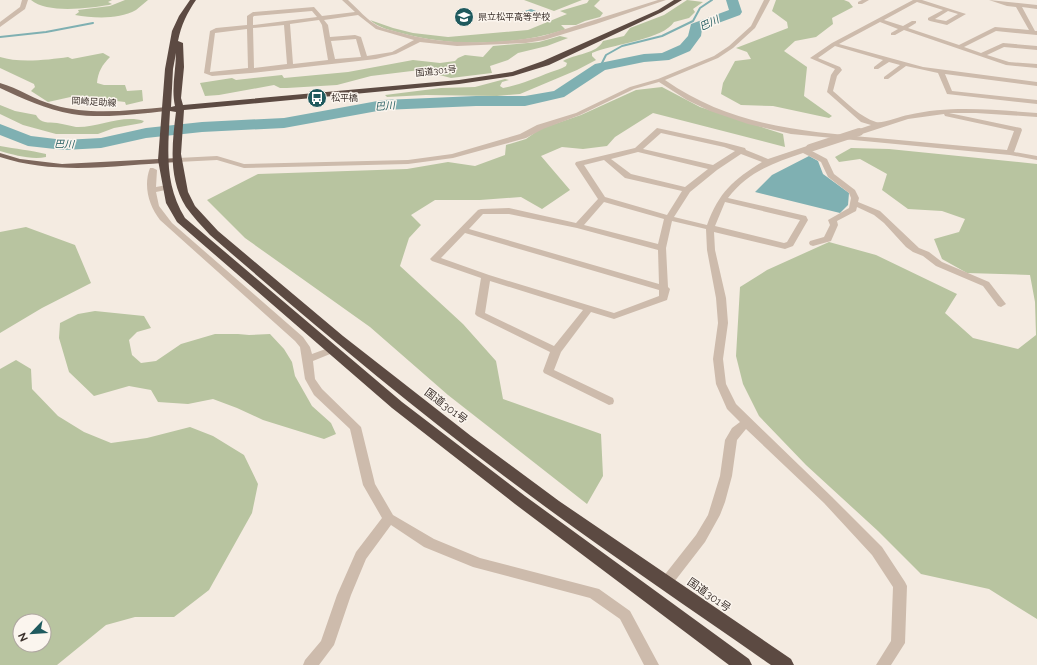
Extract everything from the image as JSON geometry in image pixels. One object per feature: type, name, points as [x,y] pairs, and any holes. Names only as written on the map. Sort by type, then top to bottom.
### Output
[{"type":"highway","name":"国道301号","points":[[193,0],[182,16],[179,27],[180,67],[177,98],[180,110],[177,157],[178,166],[184,192],[191,207],[220,237],[380,372],[554,504],[785,665]]},
{"type":"highway","name":"国道301号","points":[[167,111],[459,82],[513,74],[546,63],[660,11],[679,0]]},
{"type":"highway","name":"国道301号","points":[[179,27],[176,31],[169,69],[163,158],[167,187],[175,222],[204,241],[397,405],[520,500],[743,665]]},
{"type":"main road","name":"岡崎足助線","points":[[0,85],[25,97],[60,109],[85,113],[167,111]]},
{"type":"main road","points":[[0,155],[19,160],[62,166],[177,157]]},
{"type":"street","points":[[0,25],[20,12],[25,5],[25,0]]},
{"type":"street","points":[[344,0],[371,24],[378,28],[419,40],[442,44],[472,44],[536,40],[594,24],[663,0]]},
{"type":"street","points":[[177,157],[217,158],[244,166],[408,162],[453,156],[523,136],[540,127],[578,114],[632,88],[660,80],[716,57],[731,47],[753,27],[767,0]]},
{"type":"street","points":[[860,3],[866,0]]},
{"type":"street","points":[[877,125],[864,120],[830,92],[834,75],[838,68],[813,58],[834,44],[916,0],[963,14],[947,24],[930,19],[947,10]]},
{"type":"street","points":[[992,0],[1037,7]]},
{"type":"street","points":[[1018,5],[1035,32]]},
{"type":"street","points":[[251,71],[249,26],[250,16],[253,14],[314,9],[325,25],[332,62]]},
{"type":"street","points":[[359,13],[321,19],[249,26],[212,32],[207,73],[212,74],[251,71],[364,58],[394,52],[419,40]]},
{"type":"street","points":[[879,20],[1008,64],[1037,66]]},
{"type":"street","points":[[893,34],[914,22]]},
{"type":"street","points":[[287,23],[290,67]]},
{"type":"street","points":[[960,47],[996,29],[1035,32]]},
{"type":"street","points":[[929,37],[939,31]]},
{"type":"street","points":[[328,39],[359,38],[364,58]]},
{"type":"street","points":[[834,44],[905,64],[941,72],[1037,84]]},
{"type":"street","points":[[982,55],[1003,45],[1037,48]]},
{"type":"street","points":[[876,68],[889,59]]},
{"type":"street","points":[[886,78],[905,64]]},
{"type":"street","points":[[941,72],[949,93],[1037,102]]},
{"type":"street","points":[[660,80],[683,96],[700,104],[780,130],[804,134],[1010,153],[1037,158]]},
{"type":"street","points":[[938,112],[950,117],[1018,130],[1010,153]]},
{"type":"street","points":[[883,665],[898,643],[900,586],[877,551],[828,500],[731,406],[721,384],[718,360],[723,323],[721,298],[711,250],[710,228],[723,199],[734,185],[768,162],[877,125],[938,112],[997,112],[1037,115]]},
{"type":"street","points":[[638,150],[660,130],[726,145],[742,150],[768,162]]},
{"type":"street","points":[[807,149],[824,161],[831,175],[852,192],[855,203],[853,209],[832,220],[834,225],[828,239],[813,243]]},
{"type":"street","points":[[714,168],[638,150],[579,164],[602,199],[710,228],[785,246],[790,244],[804,220],[802,218],[723,199]]},
{"type":"street","points":[[662,248],[578,226],[509,211],[482,212],[435,259],[486,277],[614,316],[664,298],[665,288],[662,248],[670,218],[687,190],[714,168],[742,150]]},
{"type":"street","points":[[606,158],[628,176],[687,190]]},
{"type":"street","points":[[153,170],[151,190],[158,214],[175,222],[299,339],[305,347],[310,379],[318,392],[354,428],[369,485],[388,518],[429,543],[478,563],[594,593],[625,615],[652,665]]},
{"type":"street","points":[[151,190],[167,187]]},
{"type":"street","points":[[578,226],[602,199]]},
{"type":"street","points":[[855,203],[877,213],[916,250],[926,254],[939,264],[986,284],[1001,304]]},
{"type":"street","points":[[463,230],[665,288]]},
{"type":"street","points":[[486,277],[480,314],[556,351]]},
{"type":"street","points":[[588,309],[556,351],[548,371],[609,401]]},
{"type":"street","points":[[308,359],[331,350]]},
{"type":"street","points":[[666,582],[697,544],[709,526],[723,491],[728,463],[729,443],[737,429],[747,423]]},
{"type":"street","points":[[310,665],[328,645],[344,595],[361,556],[388,518]]},
{"type":"green space","points":[[31,0],[112,0],[108,2],[112,4],[58,9],[38,4]]},
{"type":"green space","points":[[125,0],[148,0],[136,10],[114,17],[90,17],[75,15],[79,12],[78,10],[110,6]]},
{"type":"green space","points":[[524,0],[582,0],[554,11]]},
{"type":"green space","points":[[589,0],[600,0],[594,6],[603,13],[600,17],[576,25],[561,25],[565,29],[564,30],[545,35],[504,42],[461,42],[420,38],[385,28],[370,20],[413,33],[448,37],[528,30],[567,14],[560,11],[587,3]]},
{"type":"green space","points":[[687,0],[703,2],[693,9],[695,12],[689,18],[674,22],[660,33],[650,37],[605,48],[592,53],[592,56],[596,60],[577,70],[520,94],[497,96],[426,95],[387,97],[385,95],[441,88],[475,87],[505,79],[509,80],[502,82],[500,86],[503,88],[509,87],[564,67],[567,63],[563,61],[596,49],[603,41],[624,36],[630,28],[664,15]]},
{"type":"green space","points":[[776,0],[844,0],[849,2],[853,7],[832,18],[833,24],[816,37],[795,41],[784,51],[807,67],[804,96],[832,116],[829,118],[773,106],[741,105],[721,94],[723,83],[735,61],[751,59],[747,52],[736,48],[788,28],[787,22],[772,11]]},
{"type":"green space","points":[[560,36],[568,38],[547,46],[518,53],[508,60],[490,66],[492,73],[451,78],[420,70],[371,76],[337,85],[280,88],[274,85],[219,95],[205,96],[200,83],[232,78],[236,80],[282,75],[284,78],[348,72],[413,60],[440,63],[455,61],[465,55],[483,57],[493,46],[539,42]]},
{"type":"green space","points":[[103,53],[110,57],[98,75],[97,83],[104,85],[125,85],[127,91],[142,90],[143,101],[126,105],[125,102],[75,96],[48,102],[31,91],[35,87],[34,84],[0,68],[0,57],[15,60],[42,60],[68,57],[72,59]]},
{"type":"green space","points":[[662,87],[700,107],[783,134],[785,147],[653,113],[615,137],[607,146],[583,149],[562,147],[541,156],[570,190],[542,209],[521,197],[480,200],[435,200],[411,215],[421,225],[409,238],[400,266],[463,324],[496,361],[503,399],[601,434],[603,476],[587,504],[448,395],[370,327],[245,238],[207,200],[258,174],[407,169],[448,162],[475,166],[505,155],[506,145],[526,139],[540,129],[581,115],[636,90]]},
{"type":"green space","points":[[0,105],[15,111],[36,115],[40,120],[45,122],[76,127],[93,126],[127,119],[144,121],[142,123],[114,128],[98,134],[56,134],[23,125],[0,114]]},
{"type":"green space","points":[[0,146],[34,151],[46,154],[46,157],[29,157],[11,154],[0,151]]},
{"type":"green space","points":[[851,148],[889,149],[1037,164],[1037,619],[989,589],[921,574],[878,531],[806,465],[759,416],[743,384],[736,356],[740,287],[767,270],[829,242],[876,255],[957,294],[945,313],[973,338],[1018,349],[1036,335],[1035,302],[1030,275],[967,273],[942,259],[934,239],[959,232],[965,219],[942,211],[908,209],[882,190],[887,174],[860,159],[839,162],[835,157]]},
{"type":"green space","points":[[26,227],[75,245],[91,283],[42,308],[0,333],[0,232]]},
{"type":"green space","points":[[95,311],[144,316],[151,328],[137,332],[129,340],[132,355],[141,363],[156,361],[181,344],[215,334],[270,334],[284,349],[292,362],[295,376],[312,406],[331,423],[336,434],[324,439],[263,420],[213,399],[188,404],[158,402],[151,390],[129,386],[94,396],[69,372],[59,338],[60,323],[78,314]]},
{"type":"green space","points":[[16,360],[31,369],[32,389],[58,416],[84,432],[111,443],[147,438],[190,427],[213,436],[244,455],[258,484],[252,513],[209,590],[174,617],[135,617],[106,625],[57,665],[0,665],[0,369]]},
{"type":"water","points":[[531,9],[544,14],[526,20],[512,15]]},
{"type":"water","points":[[809,156],[818,161],[823,174],[849,193],[848,205],[840,213],[755,192],[772,175]]},
{"type":"waterway","points":[[600,67],[606,55],[622,46],[662,36],[693,21],[700,8],[712,0]]},
{"type":"waterway","name":"巴川","points":[[0,129],[28,141],[64,145],[101,143],[146,133],[202,127],[284,123],[383,105],[476,101],[525,101],[559,94],[600,67],[644,58],[664,57],[685,48],[694,36],[696,27],[736,12],[732,0]]},
{"type":"waterway","points":[[0,37],[46,32],[93,23]]},
{"type":"place","name":"県立松平高等学校","points":[[464,17]]},
{"type":"place","name":"松平橋","points":[[317,98]]}]
